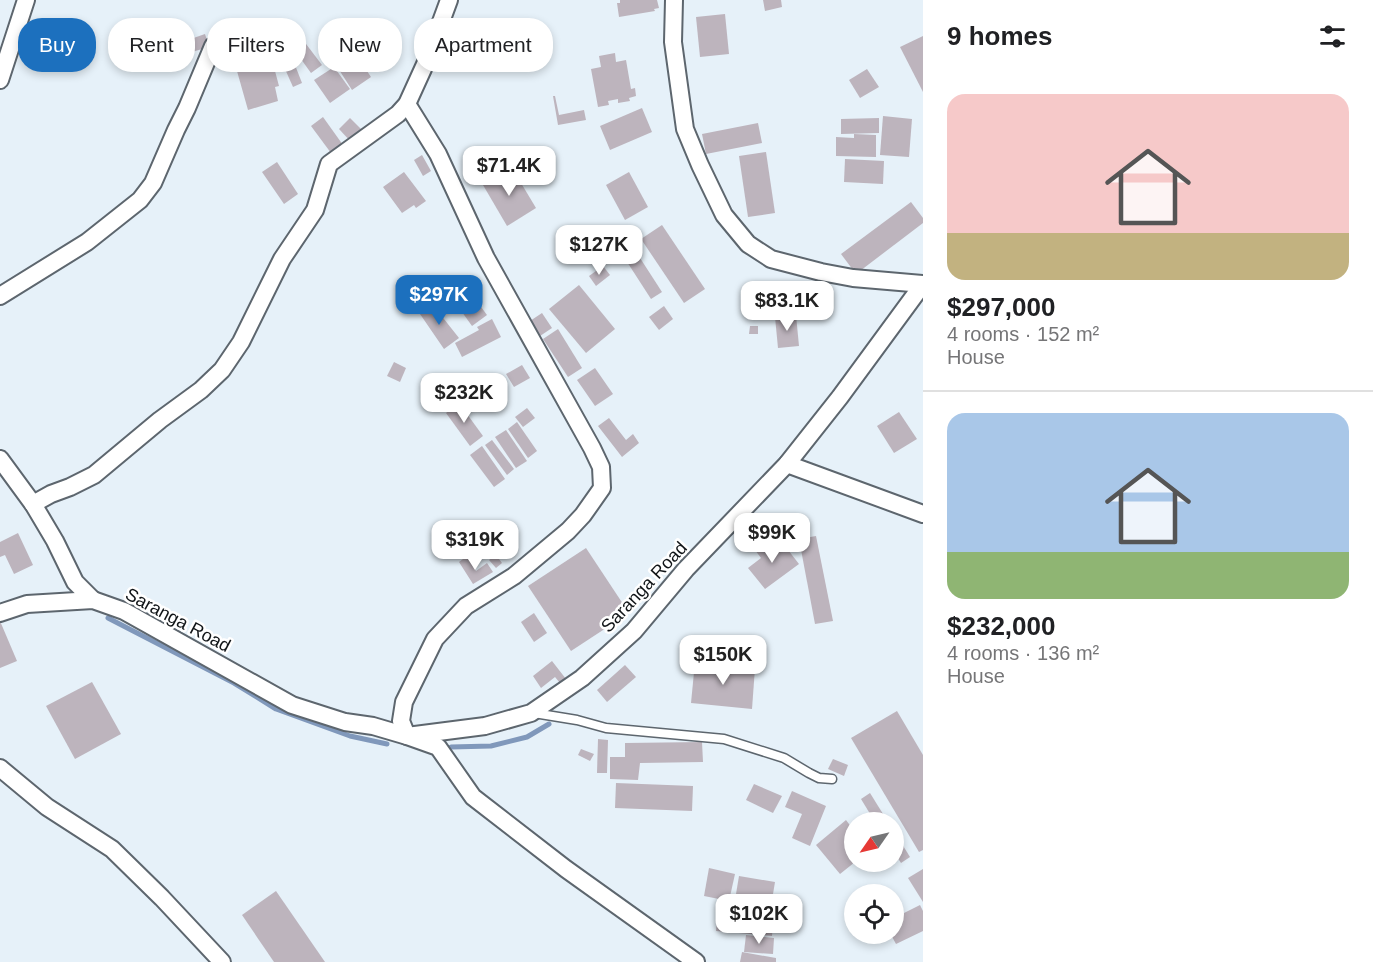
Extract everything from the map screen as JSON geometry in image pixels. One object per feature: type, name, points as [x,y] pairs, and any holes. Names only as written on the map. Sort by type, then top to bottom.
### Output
[{"type":"street","points":[[0,80],[26,0]]},
{"type":"street","points":[[33,504],[101,470],[139,437],[201,390],[222,370],[242,342],[282,259],[315,210],[329,164],[398,114],[407,104],[427,60],[449,0]]},
{"type":"street","points":[[674,0],[673,42],[686,129],[724,215],[748,244],[771,259],[821,272],[853,278],[923,284]]},
{"type":"street","points":[[0,296],[87,242],[140,200],[153,183],[207,60]]},
{"type":"street","points":[[407,104],[438,154],[486,258],[592,448],[601,466],[602,488],[583,515],[568,531],[514,576],[465,606],[435,639],[404,702],[401,721],[407,736],[438,747],[473,797],[566,869],[696,962]]},
{"type":"street","name":"Saranga Road","points":[[0,613],[27,604],[93,600],[124,611],[292,705],[345,722],[373,726],[407,736],[485,726],[531,713],[582,678],[634,631],[686,569],[788,464],[923,284]]},
{"type":"street","points":[[0,459],[33,504],[55,541],[75,582],[93,600]]},
{"type":"street","points":[[788,464],[923,514]]},
{"type":"street","points":[[0,768],[47,807],[112,849],[222,962]]},
{"type":"lane","points":[[531,713],[577,720],[606,728],[724,739],[784,758],[819,778],[832,779]]},
{"type":"building","points":[[620,0],[657,0],[659,8],[654,9],[655,11],[619,17],[617,3],[620,3]]},
{"type":"building","points":[[763,0],[781,0],[782,7],[765,11]]},
{"type":"building","points":[[725,14],[729,54],[700,57],[696,17]]},
{"type":"building","points":[[205,34],[207,48],[195,51],[195,37]]},
{"type":"building","points":[[923,36],[923,92],[900,47]]},
{"type":"building","points":[[306,44],[318,60],[318,68],[311,73],[306,66]]},
{"type":"building","points":[[615,53],[616,62],[626,60],[631,89],[635,88],[636,96],[629,98],[630,101],[618,103],[618,99],[608,101],[609,105],[598,107],[591,69],[601,67],[599,56]]},
{"type":"building","points":[[867,69],[879,87],[860,98],[849,80]]},
{"type":"building","points":[[237,72],[275,72],[279,86],[275,87],[278,101],[248,110]]},
{"type":"building","points":[[286,72],[298,72],[302,83],[293,87]]},
{"type":"building","points":[[326,72],[338,72],[350,89],[330,103],[314,80]]},
{"type":"building","points":[[340,72],[368,72],[371,77],[352,90]]},
{"type":"building","points":[[553,96],[555,96],[559,115],[584,110],[586,120],[558,125]]},
{"type":"building","points":[[642,108],[652,132],[610,150],[600,126]]},
{"type":"building","points":[[883,116],[912,119],[909,157],[880,155]]},
{"type":"building","points":[[323,117],[343,145],[331,153],[311,126]]},
{"type":"building","points":[[350,118],[364,132],[352,143],[339,129]]},
{"type":"building","points":[[879,118],[879,133],[841,134],[841,119]]},
{"type":"building","points":[[758,123],[762,143],[706,154],[702,134]]},
{"type":"building","points":[[854,134],[876,135],[876,157],[836,156],[836,137],[854,138]]},
{"type":"building","points":[[766,152],[775,213],[748,217],[739,156]]},
{"type":"building","points":[[422,155],[431,171],[423,176],[414,160]]},
{"type":"building","points":[[845,159],[884,161],[883,184],[844,182]]},
{"type":"building","points":[[277,162],[298,194],[284,204],[262,172]]},
{"type":"building","points":[[512,168],[536,208],[507,226],[483,185]]},
{"type":"building","points":[[404,172],[426,201],[402,213],[383,187]]},
{"type":"building","points":[[629,172],[648,207],[625,220],[606,185]]},
{"type":"building","points":[[911,202],[923,218],[923,223],[856,274],[841,254]]},
{"type":"building","points":[[662,225],[705,289],[684,303],[641,239]]},
{"type":"building","points":[[631,244],[662,292],[651,299],[620,251]]},
{"type":"building","points":[[603,266],[610,275],[596,286],[589,276]]},
{"type":"building","points":[[462,281],[487,315],[472,326],[447,291]]},
{"type":"building","points":[[579,285],[615,329],[586,353],[549,309]]},
{"type":"building","points":[[432,304],[440,306],[440,314],[459,338],[444,349],[420,314]]},
{"type":"building","points":[[664,306],[673,319],[659,330],[649,317]]},
{"type":"building","points":[[542,313],[552,328],[540,336],[530,321]]},
{"type":"building","points":[[796,315],[799,346],[778,348],[775,317]]},
{"type":"building","points":[[492,319],[501,337],[462,357],[455,343],[479,330],[477,327]]},
{"type":"building","points":[[750,326],[758,326],[758,334],[749,334]]},
{"type":"building","points":[[558,329],[582,368],[568,377],[543,339]]},
{"type":"building","points":[[394,362],[406,368],[400,382],[387,376]]},
{"type":"building","points":[[522,365],[530,378],[514,387],[506,374]]},
{"type":"building","points":[[595,368],[613,394],[595,406],[577,380]]},
{"type":"building","points":[[459,403],[483,436],[470,446],[446,413]]},
{"type":"building","points":[[527,408],[535,418],[523,427],[515,417]]},
{"type":"building","points":[[899,412],[917,439],[894,453],[877,426]]},
{"type":"building","points":[[609,418],[626,440],[633,434],[639,443],[622,457],[598,426]]},
{"type":"building","points":[[517,422],[537,451],[528,458],[508,429]]},
{"type":"building","points":[[506,430],[527,461],[516,468],[495,437]]},
{"type":"building","points":[[492,440],[514,469],[507,475],[485,445]]},
{"type":"building","points":[[482,446],[505,479],[494,487],[470,455]]},
{"type":"building","points":[[18,533],[33,565],[14,574],[5,555],[0,557],[0,542]]},
{"type":"building","points":[[816,536],[833,621],[815,624],[799,539]]},
{"type":"building","points":[[769,540],[778,552],[785,546],[799,564],[765,589],[748,568],[761,558],[755,550]]},
{"type":"building","points":[[586,548],[629,613],[571,651],[528,586]]},
{"type":"building","points":[[496,555],[502,563],[496,568],[489,560]]},
{"type":"building","points":[[467,556],[476,571],[487,563],[493,572],[473,584],[459,562]]},
{"type":"building","points":[[534,613],[547,633],[534,642],[521,622]]},
{"type":"building","points":[[0,621],[17,661],[0,668]]},
{"type":"building","points":[[552,661],[566,679],[560,683],[555,677],[541,688],[533,676]]},
{"type":"building","points":[[695,662],[755,668],[752,709],[691,703]]},
{"type":"building","points":[[625,665],[636,677],[607,702],[597,690]]},
{"type":"building","points":[[92,682],[121,734],[75,759],[46,706]]},
{"type":"building","points":[[897,711],[923,755],[923,850],[919,852],[904,827],[904,812],[895,812],[851,738]]},
{"type":"building","points":[[598,739],[608,740],[607,773],[597,773]]},
{"type":"building","points":[[702,742],[703,762],[640,763],[638,780],[610,779],[610,757],[625,757],[625,743]]},
{"type":"building","points":[[581,749],[594,754],[590,761],[578,755]]},
{"type":"building","points":[[833,759],[848,765],[844,776],[828,769]]},
{"type":"building","points":[[616,783],[693,786],[692,811],[615,808]]},
{"type":"building","points":[[754,784],[782,796],[773,813],[746,800]]},
{"type":"building","points":[[792,791],[826,806],[810,846],[792,838],[802,814],[785,807]]},
{"type":"building","points":[[870,793],[882,812],[869,812],[861,799]]},
{"type":"building","points":[[844,822],[844,871],[840,874],[816,845]]},
{"type":"building","points":[[904,847],[910,857],[904,861]]},
{"type":"building","points":[[709,868],[735,874],[729,901],[704,896]]},
{"type":"building","points":[[923,869],[923,902],[908,878]]},
{"type":"building","points":[[739,876],[775,882],[771,906],[735,900]]},
{"type":"building","points":[[276,891],[325,962],[274,962],[242,915]]},
{"type":"building","points":[[920,905],[923,911],[923,931],[904,940],[904,913]]},
{"type":"building","points":[[718,909],[774,913],[772,936],[716,931]]},
{"type":"building","points":[[746,935],[774,938],[773,954],[744,952]]},
{"type":"building","points":[[742,952],[776,958],[776,962],[740,962]]},
{"type":"waterway","points":[[108,618],[234,683],[276,709],[350,736],[387,744]]},
{"type":"waterway","points":[[451,747],[491,746],[527,737],[549,724]]}]
